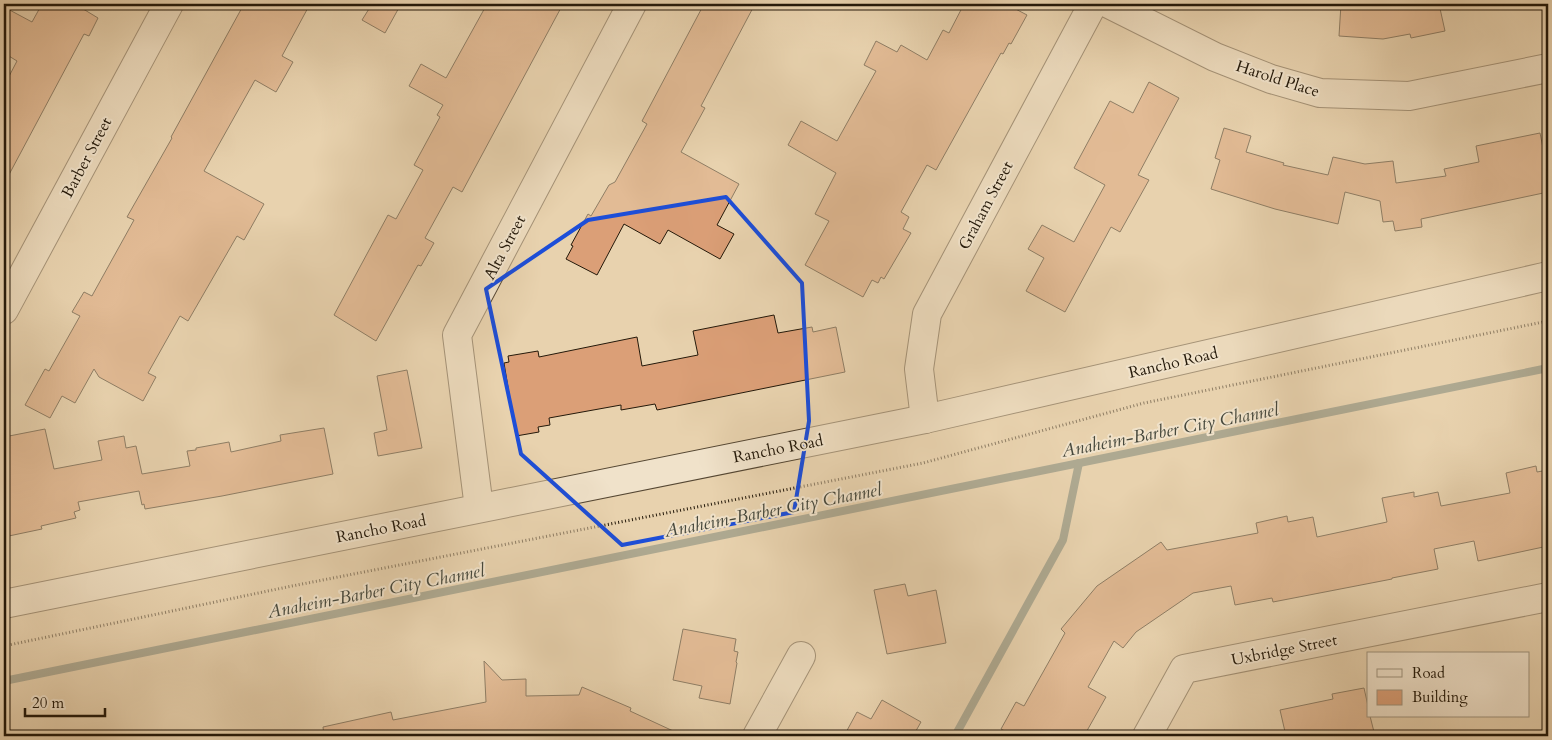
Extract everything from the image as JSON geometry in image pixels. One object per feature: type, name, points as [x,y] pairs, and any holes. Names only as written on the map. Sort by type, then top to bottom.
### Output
[{"type":"street","name":"Barber Street","points":[[4,310],[168,4]]},
{"type":"street","name":"Alta Street","points":[[479,508],[457,335],[632,4]]},
{"type":"street","name":"Graham Street","points":[[925,419],[919,369],[927,314],[1094,4]]},
{"type":"street","name":"Harold Place","points":[[1108,4],[1215,57],[1271,79],[1320,93],[1409,96],[1548,68]]},
{"type":"street","name":"Rancho Road","points":[[4,604],[925,419],[1548,276]]},
{"type":"street","name":"Uxbridge Street","points":[[1147,736],[1184,669],[1548,597]]},
{"type":"street","points":[[757,736],[801,656]]},
{"type":"path","points":[[4,646],[312,582],[923,463],[1144,403],[1548,321]]},
{"type":"highlighted area","points":[[726,197],[802,283],[809,421],[794,512],[622,545],[521,454],[486,289],[588,220]]},
{"type":"building","points":[[42,4],[75,4],[98,18],[89,36],[84,34],[4,184],[4,86],[17,61],[4,53],[4,7],[32,22]]},
{"type":"building","points":[[244,4],[310,4],[282,56],[293,62],[276,92],[255,80],[204,171],[264,204],[244,240],[237,236],[188,321],[180,316],[148,373],[156,377],[143,401],[99,377],[94,369],[75,403],[62,396],[50,418],[25,405],[45,369],[49,371],[80,316],[72,312],[84,292],[92,296],[134,220],[127,217]]},
{"type":"building","points":[[372,4],[401,4],[385,33],[362,20]]},
{"type":"building","points":[[487,4],[563,4],[462,192],[453,187],[425,238],[434,243],[421,266],[418,265],[376,341],[334,315],[388,215],[396,219],[423,170],[414,165],[440,117],[437,115],[443,105],[409,86],[421,64],[446,78]]},
{"type":"building","points":[[704,4],[755,4],[701,106],[705,108],[681,152],[739,184],[717,225],[734,234],[720,259],[668,230],[660,244],[624,224],[597,275],[566,259],[573,246],[571,245],[588,214],[591,216],[609,185],[615,182],[647,124],[642,121]]},
{"type":"building","points":[[964,4],[1006,4],[1027,15],[1011,44],[1009,43],[1003,54],[1001,53],[936,170],[927,165],[901,212],[909,217],[903,229],[911,233],[884,279],[881,277],[878,283],[872,280],[863,297],[805,265],[829,221],[815,214],[836,173],[788,145],[801,121],[837,141],[876,71],[864,65],[876,41],[897,52],[901,45],[927,60],[943,30],[949,33]]},
{"type":"building","points":[[1341,4],[1439,4],[1445,31],[1411,38],[1410,34],[1383,39],[1339,36]]},
{"type":"building","points":[[1149,82],[1179,98],[1138,175],[1149,180],[1120,232],[1111,227],[1065,312],[1026,291],[1044,258],[1028,249],[1042,225],[1074,242],[1105,185],[1074,168],[1110,101],[1133,113]]},
{"type":"building","points":[[1224,128],[1251,136],[1246,152],[1284,163],[1283,165],[1328,175],[1333,157],[1365,164],[1393,161],[1396,183],[1446,176],[1444,169],[1479,162],[1476,146],[1540,133],[1545,158],[1548,158],[1548,192],[1421,219],[1422,227],[1395,231],[1393,221],[1383,222],[1380,201],[1345,192],[1338,224],[1275,209],[1211,189],[1220,160],[1215,158]]},
{"type":"building","points":[[774,315],[778,333],[812,327],[813,332],[836,327],[845,372],[657,410],[655,404],[621,410],[621,405],[549,418],[550,425],[538,427],[539,432],[516,436],[504,363],[509,362],[508,356],[538,351],[539,357],[637,337],[642,366],[698,355],[693,331]]},
{"type":"building","points":[[407,370],[422,448],[378,456],[374,433],[387,430],[377,376]]},
{"type":"building","points":[[324,428],[333,474],[145,509],[144,504],[142,505],[139,491],[78,502],[80,510],[74,512],[76,518],[41,526],[42,529],[4,537],[4,437],[45,429],[54,469],[102,460],[98,441],[124,436],[126,448],[136,446],[142,474],[190,466],[187,451],[196,450],[196,448],[229,442],[231,452],[281,441],[280,435]]},
{"type":"building","points":[[1536,466],[1537,472],[1548,470],[1548,546],[1478,561],[1474,541],[1434,549],[1438,569],[1273,602],[1272,598],[1235,605],[1231,586],[1193,593],[1136,632],[1123,648],[1114,641],[1088,687],[1106,697],[1084,736],[1014,736],[1001,729],[1016,702],[1024,706],[1065,633],[1061,629],[1097,586],[1161,542],[1167,550],[1258,533],[1256,523],[1287,516],[1288,522],[1313,517],[1317,537],[1387,522],[1382,498],[1414,492],[1414,497],[1438,492],[1441,506],[1510,493],[1506,473]]},
{"type":"building","points":[[905,584],[908,596],[936,590],[946,643],[887,654],[874,590]]},
{"type":"building","points":[[683,629],[736,639],[734,651],[738,652],[737,663],[730,704],[699,698],[702,686],[673,680]]},
{"type":"building","points":[[484,661],[502,680],[526,679],[526,696],[579,695],[582,687],[631,708],[630,711],[684,736],[324,736],[323,727],[391,712],[393,720],[486,702]]},
{"type":"building","points":[[1364,688],[1367,702],[1367,718],[1370,718],[1375,736],[1286,736],[1280,710],[1333,699],[1332,694]]},
{"type":"building","points":[[882,700],[921,722],[913,736],[844,736],[857,712],[871,719]]},
{"type":"waterway","name":"Anaheim-Barber City Channel","points":[[4,681],[1548,368]]},
{"type":"waterway","points":[[955,736],[1063,540],[1079,463]]}]
